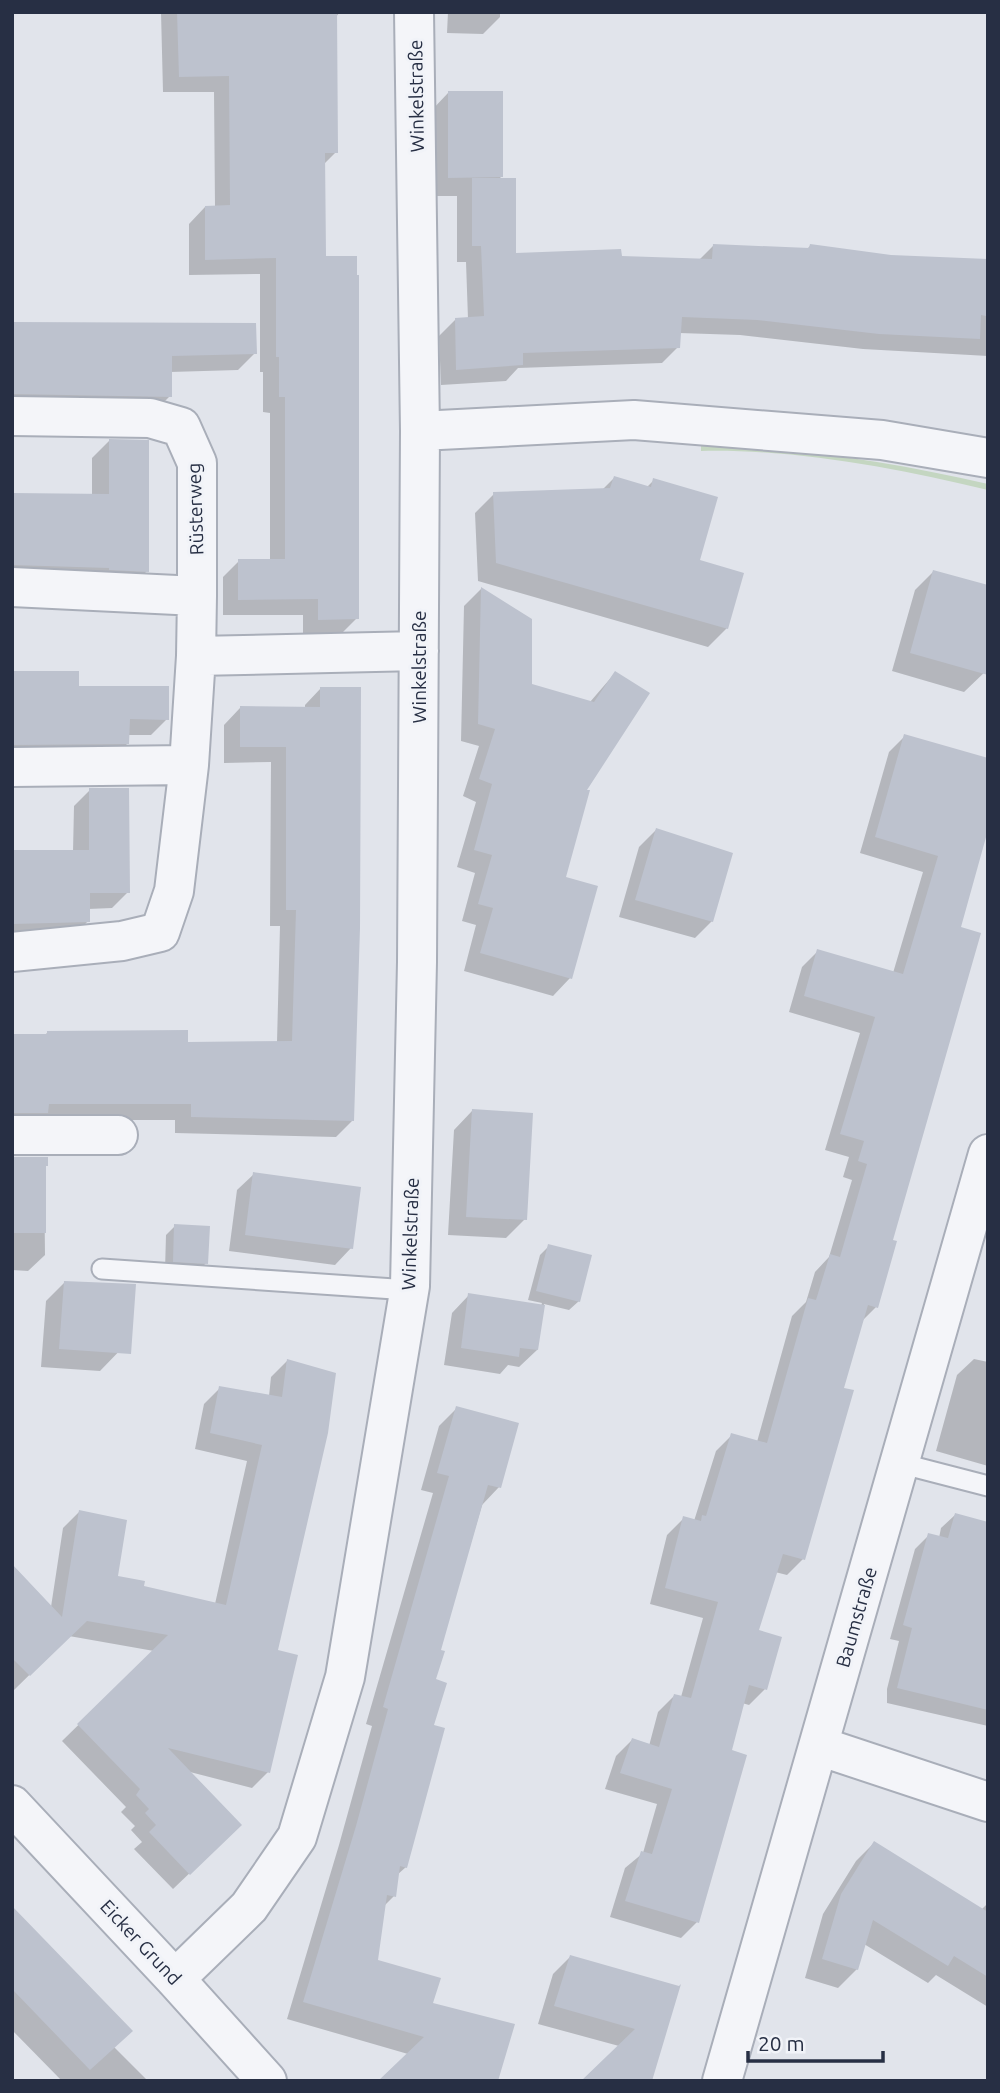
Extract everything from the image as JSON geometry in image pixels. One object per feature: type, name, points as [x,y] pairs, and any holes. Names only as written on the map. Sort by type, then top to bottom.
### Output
[{"type":"street","name":"Winkelstraße","points":[[175,1979],[248,1907],[297,1837],[345,1677],[409,1290],[417,976],[420,431],[414,12]]},
{"type":"street","name":"Rüsterweg","points":[[12,416],[150,418],[181,428],[197,463],[196,656],[189,765],[174,891],[160,932],[122,941],[12,952]]},
{"type":"street","points":[[420,431],[634,420],[882,440],[988,458]]},
{"type":"street","points":[[12,587],[197,596]]},
{"type":"street","points":[[196,656],[419,651]]},
{"type":"street","points":[[12,766],[189,765]]},
{"type":"street","points":[[12,1135],[118,1135]]},
{"type":"street","name":"Baumstraße","points":[[722,2081],[988,1154]]},
{"type":"street","points":[[819,1746],[988,1802]]},
{"type":"street","name":"Eicker Grund","points":[[12,1805],[267,2081]]},
{"type":"lane","points":[[102,1269],[409,1290]]},
{"type":"lane","points":[[900,1463],[988,1486]]},
{"type":"green space","points":[[701,446],[773,449],[881,463],[988,484],[988,490],[846,462],[774,453],[701,451]]},
{"type":"building","points":[[177,12],[337,12],[338,153],[325,153],[326,256],[357,256],[359,275],[359,619],[318,620],[318,599],[238,600],[238,559],[285,559],[285,397],[279,397],[279,357],[276,357],[276,258],[205,260],[205,206],[230,205],[229,76],[179,77]]},
{"type":"building","points":[[448,91],[503,91],[503,177],[448,178]]},
{"type":"building","points":[[472,178],[516,178],[516,253],[621,249],[622,256],[712,259],[713,244],[809,248],[810,244],[891,255],[988,259],[986,316],[981,315],[980,339],[879,334],[757,320],[682,317],[680,348],[523,353],[523,365],[456,370],[455,318],[484,316],[481,246],[472,246]]},
{"type":"building","points":[[12,322],[256,323],[257,354],[172,356],[172,397],[12,394]]},
{"type":"building","points":[[109,439],[149,440],[149,572],[12,565],[12,493],[109,494]]},
{"type":"building","points":[[614,476],[651,487],[653,478],[718,497],[700,560],[744,573],[728,629],[496,563],[493,492],[610,488]]},
{"type":"building","points":[[933,570],[988,585],[988,675],[910,653]]},
{"type":"building","points":[[481,587],[532,619],[532,684],[594,702],[615,671],[650,693],[587,790],[590,790],[566,877],[598,886],[572,979],[480,953],[493,908],[478,904],[492,855],[474,850],[492,784],[479,779],[495,729],[478,724]]},
{"type":"building","points":[[12,671],[79,671],[79,686],[169,686],[169,720],[130,719],[129,744],[12,745]]},
{"type":"building","points":[[320,687],[361,687],[360,928],[354,1121],[191,1117],[191,1104],[49,1104],[48,1113],[12,1113],[12,1034],[47,1034],[47,1031],[188,1030],[188,1042],[292,1041],[296,910],[286,910],[286,747],[240,747],[240,706],[320,707]]},
{"type":"building","points":[[904,734],[988,758],[988,830],[961,927],[981,933],[893,1240],[897,1241],[878,1308],[868,1305],[844,1388],[854,1390],[805,1560],[783,1554],[759,1630],[782,1637],[767,1690],[749,1685],[732,1750],[747,1755],[699,1923],[625,1901],[641,1851],[652,1854],[672,1789],[620,1773],[632,1738],[659,1747],[674,1694],[691,1698],[718,1602],[665,1588],[683,1516],[701,1521],[702,1515],[706,1516],[731,1433],[767,1443],[808,1298],[816,1300],[830,1254],[840,1257],[867,1164],[858,1161],[864,1141],[840,1134],[875,1017],[804,996],[817,949],[903,974],[938,856],[875,837]]},
{"type":"building","points":[[89,788],[129,788],[130,893],[90,893],[90,922],[12,924],[12,850],[89,850]]},
{"type":"building","points":[[656,828],[733,853],[713,922],[635,900]]},
{"type":"building","points":[[472,1109],[533,1113],[527,1220],[466,1217]]},
{"type":"building","points":[[12,1157],[48,1157],[46,1233],[12,1233]]},
{"type":"building","points":[[253,1172],[361,1187],[353,1249],[245,1235]]},
{"type":"building","points":[[174,1224],[210,1226],[208,1264],[173,1262]]},
{"type":"building","points":[[548,1244],[592,1255],[580,1302],[536,1291]]},
{"type":"building","points":[[64,1281],[136,1284],[131,1354],[59,1349]]},
{"type":"building","points":[[468,1293],[545,1305],[538,1350],[520,1348],[519,1357],[461,1348]]},
{"type":"building","points":[[287,1359],[336,1373],[328,1433],[278,1650],[298,1655],[270,1773],[168,1748],[242,1825],[190,1875],[149,1832],[156,1825],[145,1813],[149,1809],[136,1795],[140,1789],[77,1724],[168,1635],[87,1621],[30,1676],[12,1658],[12,1564],[62,1617],[79,1510],[127,1520],[118,1576],[145,1581],[144,1586],[226,1605],[262,1445],[210,1433],[219,1386],[282,1397]]},
{"type":"building","points":[[456,1406],[519,1423],[501,1488],[488,1485],[441,1650],[445,1651],[436,1679],[447,1683],[434,1725],[445,1728],[407,1868],[400,1866],[396,1897],[387,1895],[378,1960],[441,1978],[433,2003],[515,2024],[498,2081],[378,2081],[424,2037],[303,2002],[356,1826],[388,1709],[383,1707],[449,1476],[437,1473]]},
{"type":"building","points":[[955,1513],[988,1522],[988,1710],[897,1688],[912,1628],[903,1625],[928,1533],[948,1538]]},
{"type":"building","points":[[874,1841],[988,1912],[988,1977],[954,1956],[948,1966],[873,1920],[858,1970],[822,1959],[841,1894]]},
{"type":"building","points":[[12,1906],[133,2031],[90,2070],[12,1989]]},
{"type":"building","points":[[570,1955],[679,1986],[681,1984],[652,2081],[581,2081],[635,2029],[554,2006]]}]
